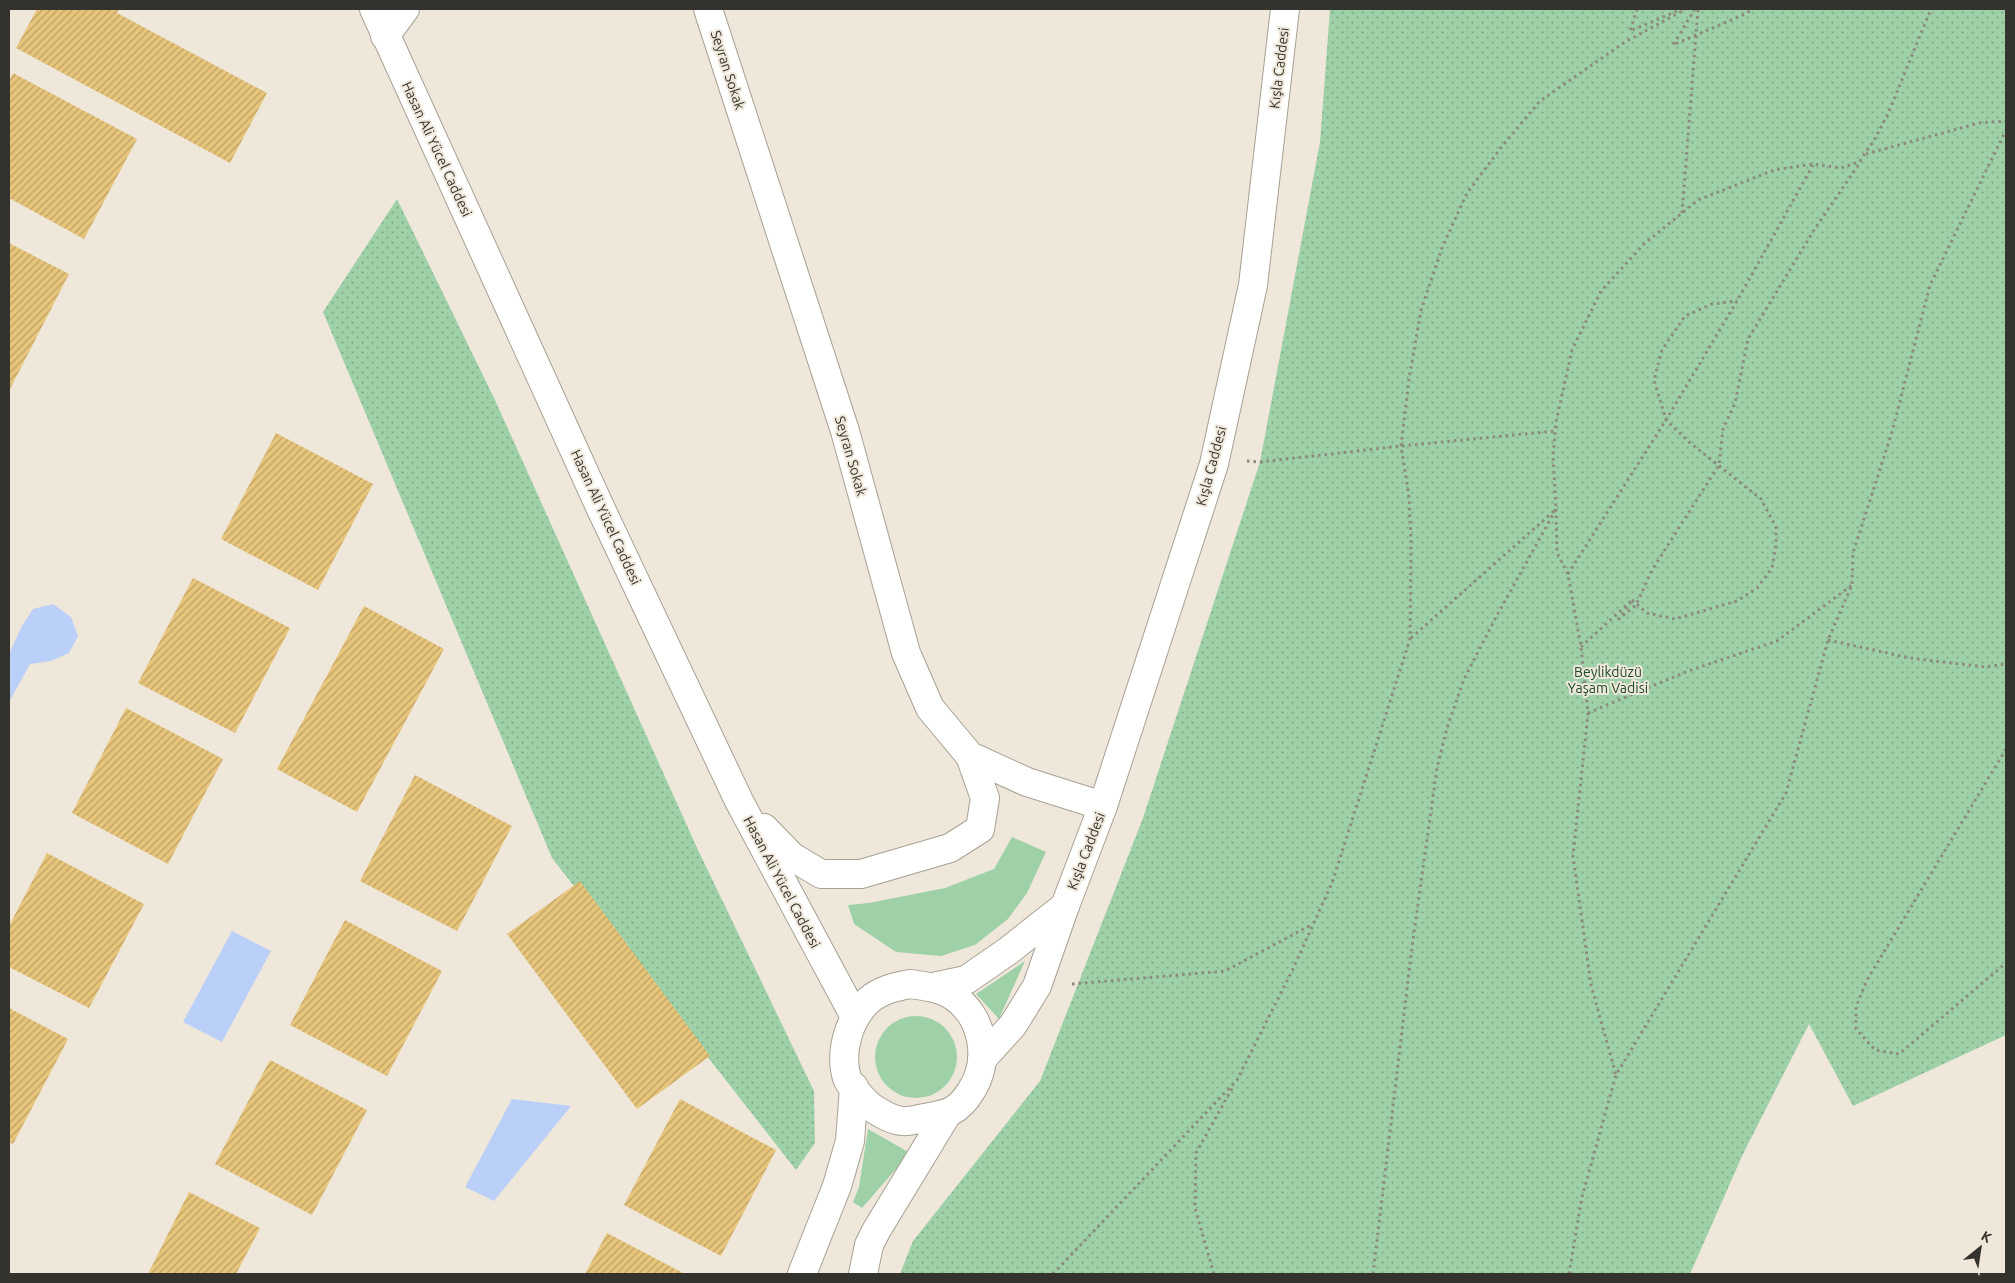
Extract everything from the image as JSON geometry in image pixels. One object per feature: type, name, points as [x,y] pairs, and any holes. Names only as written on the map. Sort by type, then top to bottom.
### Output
[{"type":"street","name":"Hasan Ali Yücel Caddesi","points":[[374,9],[605,516],[739,802],[855,1017]]},
{"type":"street","points":[[385,36],[405,9]]},
{"type":"street","name":"Seyran Sokak","points":[[708,9],[845,432],[906,653],[930,708],[970,756],[1026,782],[1103,806]]},
{"type":"street","name":"Kışla Caddesi","points":[[983,1058],[1013,1025],[1037,986],[1103,806],[1214,464],[1253,285],[1285,9]]},
{"type":"street","points":[[739,802],[791,856],[821,874],[861,874],[950,848],[980,829],[985,798],[970,756]]},
{"type":"street","points":[[933,987],[966,980],[1008,951],[1065,906]]},
{"type":"street","points":[[862,1274],[876,1231],[947,1114],[966,1100],[978,1081],[983,1058],[981,1034],[970,1013],[954,997],[933,987],[910,984],[888,989],[869,1000],[855,1017],[846,1038],[845,1060],[847,1079],[863,1101],[881,1114],[902,1122],[947,1114]]},
{"type":"street","points":[[802,1274],[837,1186],[850,1141],[854,1087]]},
{"type":"path","points":[[1637,9],[1630,31],[1682,9]]},
{"type":"path","points":[[1214,1274],[1195,1208],[1196,1153],[1237,1080],[1293,969],[1332,883],[1410,639],[1411,541],[1409,496],[1401,446],[1409,378],[1421,310],[1442,248],[1467,194],[1503,145],[1540,101],[1625,42],[1686,9]]},
{"type":"path","points":[[1696,9],[1673,45],[1753,9]]},
{"type":"path","points":[[1682,213],[1696,9]]},
{"type":"path","points":[[1632,600],[1619,619],[1636,606],[1652,570],[1719,465],[1723,429],[1735,403],[1748,339],[1814,230],[1866,154],[1888,116],[1931,9]]},
{"type":"path","points":[[1616,1075],[1591,985],[1573,856],[1588,714],[1581,647],[1568,574],[1556,553],[1553,456],[1555,431],[1572,350],[1601,291],[1644,244],[1698,200],[1774,170],[1814,164],[1841,168],[1859,162],[1866,154],[1979,123],[2006,120]]},
{"type":"path","points":[[1569,1274],[1582,1197],[1616,1075],[1786,793],[1828,640],[1852,585],[1853,553],[1892,432],[1930,285],[2006,130]]},
{"type":"path","points":[[1568,574],[1666,420],[1737,301],[1814,164]]},
{"type":"path","points":[[1632,600],[1647,613],[1675,619],[1737,601],[1757,588],[1772,568],[1776,545],[1776,527],[1761,499],[1689,442],[1666,420],[1654,380],[1662,350],[1686,316],[1712,304],[1737,301]]},
{"type":"path","points":[[1214,464],[1239,460],[1260,462],[1555,431]]},
{"type":"path","points":[[1410,639],[1556,509]]},
{"type":"path","points":[[1373,1274],[1412,947],[1437,768],[1447,728],[1464,679],[1495,618],[1556,509]]},
{"type":"path","points":[[1588,714],[1688,671],[1777,641],[1852,585]]},
{"type":"path","points":[[1581,647],[1632,600]]},
{"type":"path","points":[[1828,640],[1910,658],[1985,668],[2006,664]]},
{"type":"path","points":[[2006,749],[1867,980],[1856,1007],[1856,1029],[1875,1050],[1899,1054],[2006,963]]},
{"type":"path","points":[[1037,986],[1225,971],[1314,923]]},
{"type":"path","points":[[1053,1274],[1237,1080]]},
{"type":"green space","name":"Beylikdüzü Yaşam Vadisi","points":[[1330,9],[2006,9],[2006,1035],[1853,1106],[1809,1024],[1743,1154],[1690,1274],[900,1274],[913,1241],[1040,1081],[1143,818],[1260,462],[1320,142]]},
{"type":"green space","points":[[397,199],[495,400],[698,850],[814,1091],[815,1143],[796,1170],[552,858],[323,312]]},
{"type":"green space","points":[[1012,837],[1046,852],[1027,893],[1008,919],[975,945],[941,956],[896,952],[854,924],[848,905],[869,903],[945,888],[994,869]]},
{"type":"green space","points":[[1025,961],[999,1019],[976,994]]},
{"type":"green space","points":[[916,1016],[932,1019],[945,1028],[954,1041],[957,1057],[954,1073],[945,1086],[932,1095],[916,1098],[900,1095],[887,1086],[878,1073],[875,1057],[878,1041],[887,1028],[900,1019]]},
{"type":"green space","points":[[868,1129],[910,1153],[862,1208],[853,1202],[859,1187]]},
{"type":"water","points":[[53,604],[71,617],[78,636],[69,653],[51,661],[30,664],[9,702],[9,654],[22,626],[33,609]]},
{"type":"water","points":[[232,931],[271,951],[222,1042],[183,1022]]},
{"type":"water","points":[[512,1099],[571,1106],[494,1201],[465,1187]]},
{"type":"building","points":[[37,9],[119,9],[117,13],[267,93],[230,163],[16,48]]},
{"type":"building","points":[[13,73],[137,139],[84,239],[9,198],[9,81]]},
{"type":"building","points":[[9,243],[69,274],[9,391]]},
{"type":"building","points":[[276,433],[373,484],[318,590],[221,539]]},
{"type":"building","points":[[193,578],[290,628],[235,733],[138,683]]},
{"type":"building","points":[[364,606],[444,649],[357,812],[277,769]]},
{"type":"building","points":[[126,708],[223,759],[168,864],[72,813]]},
{"type":"building","points":[[415,775],[512,826],[457,931],[360,881]]},
{"type":"building","points":[[47,853],[144,904],[89,1008],[9,967],[9,926]]},
{"type":"building","points":[[580,881],[710,1056],[637,1109],[507,934]]},
{"type":"building","points":[[345,920],[442,971],[387,1076],[290,1025]]},
{"type":"building","points":[[9,1008],[68,1039],[13,1144],[9,1142]]},
{"type":"building","points":[[270,1060],[367,1110],[312,1215],[215,1164]]},
{"type":"building","points":[[680,1099],[776,1150],[721,1256],[624,1205]]},
{"type":"building","points":[[189,1192],[260,1228],[236,1274],[148,1274]]},
{"type":"building","points":[[607,1233],[685,1274],[585,1274]]}]
